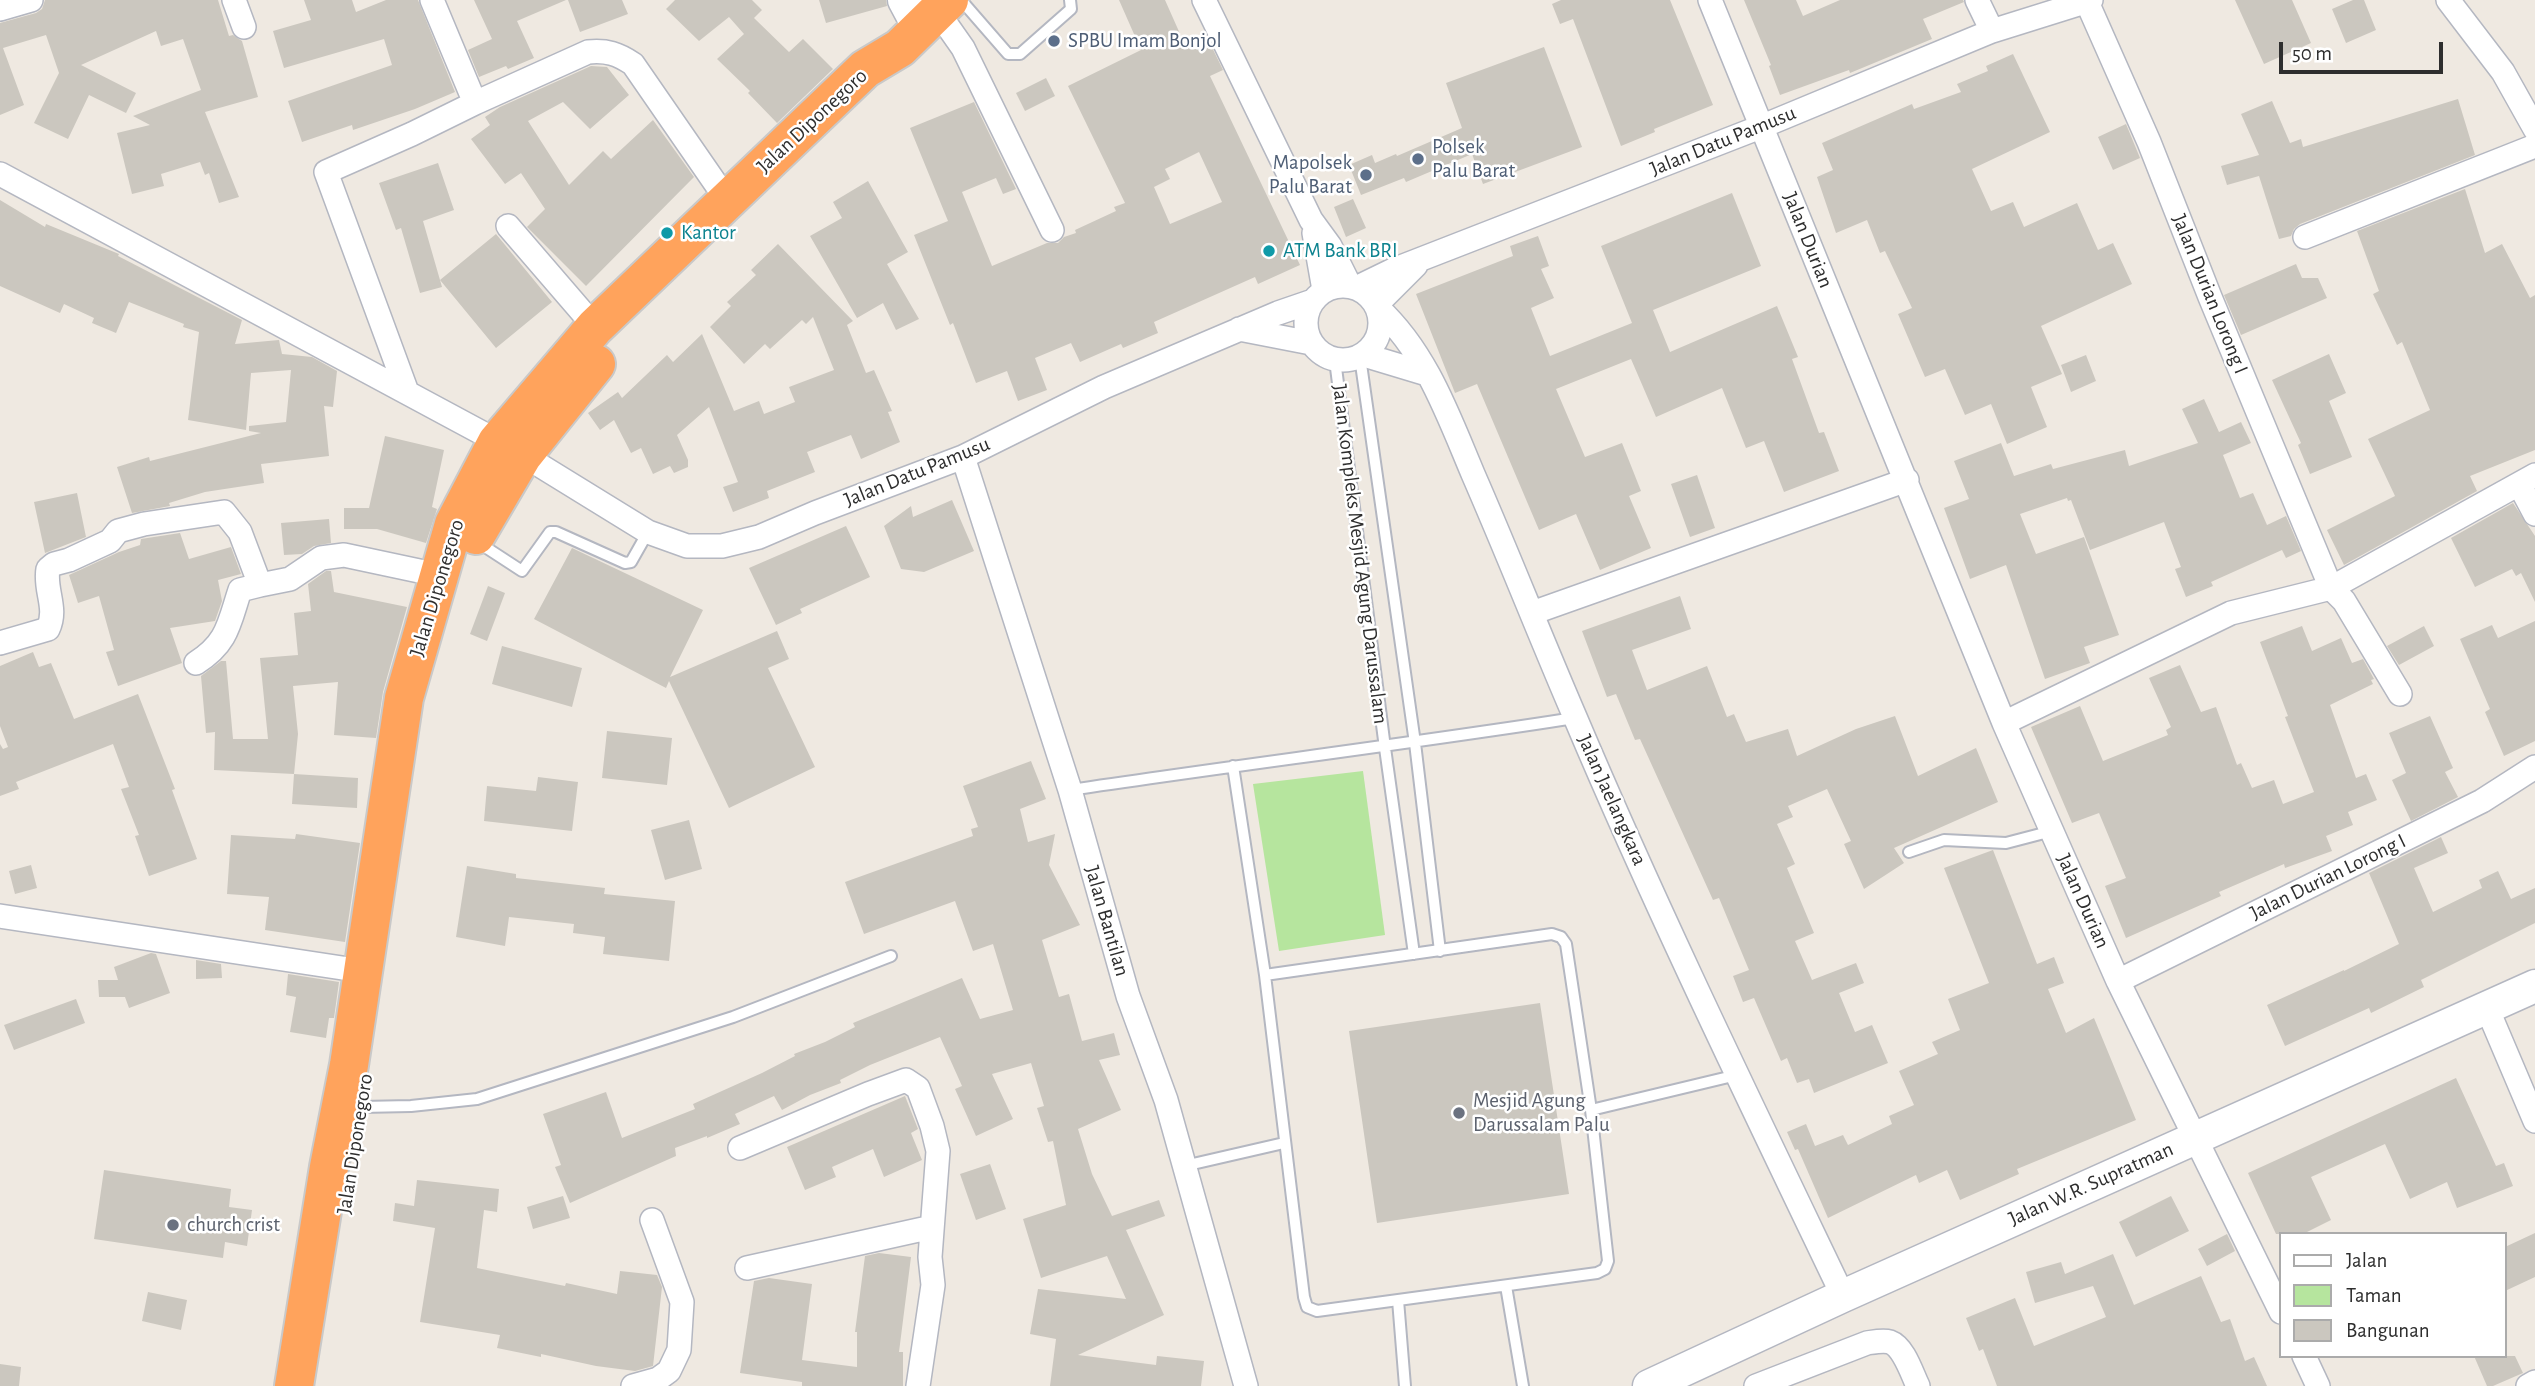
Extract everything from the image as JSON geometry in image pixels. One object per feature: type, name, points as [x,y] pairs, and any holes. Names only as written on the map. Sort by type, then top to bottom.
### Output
[{"type":"highway","name":"Jalan Diponegoro","points":[[294,1386],[329,1167],[349,1065],[404,698],[454,524],[595,327],[865,69],[928,15]]},
{"type":"highway","name":"Jalan Diponegoro","points":[[320,1386],[381,970],[443,628],[459,573],[495,500],[510,449],[879,88],[928,15]]},
{"type":"street","points":[[0,9],[31,0]]},
{"type":"street","points":[[234,0],[244,27]]},
{"type":"street","points":[[432,0],[475,103]]},
{"type":"street","points":[[1204,0],[1311,220],[1330,246],[1353,287]]},
{"type":"street","name":"Jalan Durian","points":[[1710,0],[2004,723],[2118,981],[2280,1310]]},
{"type":"street","points":[[1978,0],[1992,32]]},
{"type":"street","points":[[2448,0],[2503,72],[2535,129]]},
{"type":"street","name":"Jalan Datu Pamusu","points":[[1353,287],[1763,126],[1992,32],[2089,1]]},
{"type":"street","name":"Jalan Durian Lorong I","points":[[2089,1],[2331,588],[2344,601],[2400,694]]},
{"type":"street","points":[[928,15],[963,48],[1052,230]]},
{"type":"street","points":[[407,392],[326,172],[589,51],[604,50],[620,55],[633,64],[727,200]]},
{"type":"street","points":[[2305,237],[2535,146]]},
{"type":"street","name":"Jalan Datu Pamusu","points":[[0,174],[407,392],[510,449],[648,532],[687,545],[722,546],[759,537],[962,457],[1104,387],[1319,295]]},
{"type":"street","points":[[1311,220],[1319,295]]},
{"type":"street","points":[[508,226],[595,327]]},
{"type":"street","points":[[1377,307],[1421,260]]},
{"type":"street","points":[[1337,286],[1353,287],[1368,295],[1377,307],[1381,326],[1376,342],[1362,356],[1347,361],[1335,360],[1321,354],[1311,343],[1306,329],[1307,314],[1319,295],[1337,286]]},
{"type":"street","name":"Jalan Jaelangkara","points":[[1377,307],[1396,325],[1410,344],[1441,400],[1575,718],[1737,1075],[1843,1296]]},
{"type":"street","points":[[1239,329],[1311,343]]},
{"type":"street","points":[[1362,356],[1427,374]]},
{"type":"street","name":"Jalan Bantilan","points":[[962,457],[1070,790],[1128,996],[1166,1100],[1246,1386]]},
{"type":"street","points":[[1532,613],[1907,480]]},
{"type":"street","points":[[2004,723],[2231,614],[2331,588],[2527,480],[2535,514]]},
{"type":"street","points":[[0,643],[47,629],[52,620],[48,569],[54,564],[110,541],[118,531],[144,524],[224,512],[240,532],[260,585]]},
{"type":"street","points":[[196,663],[212,652],[227,633],[240,590],[290,579],[321,558],[344,555],[438,575]]},
{"type":"street","name":"Jalan Durian Lorong I","points":[[2118,981],[2482,801],[2535,766]]},
{"type":"street","points":[[0,916],[362,971]]},
{"type":"street","name":"Jalan W.R. Supratman","points":[[1649,1386],[1843,1296],[2535,986]]},
{"type":"street","points":[[2487,1008],[2535,1121]]},
{"type":"street","points":[[740,1148],[906,1080],[918,1088],[938,1150],[930,1257],[933,1285],[918,1386]]},
{"type":"street","points":[[633,1386],[658,1380],[669,1371],[679,1350],[682,1302],[652,1220]]},
{"type":"street","points":[[747,1268],[932,1227]]},
{"type":"street","points":[[1756,1386],[1867,1343],[1881,1341],[1892,1342],[1900,1349],[1918,1386]]},
{"type":"street","points":[[2305,1358],[2318,1386]]},
{"type":"street","points":[[2528,1386],[2535,1382]]},
{"type":"lane","points":[[928,15],[1008,54],[1020,54],[1071,9],[1070,0]]},
{"type":"lane","points":[[1362,356],[1415,743],[1440,951]]},
{"type":"lane","name":"Jalan Kompleks Mesjid Agung Darussalam","points":[[1335,360],[1385,748],[1415,954]]},
{"type":"lane","points":[[474,540],[522,571],[550,532],[556,531],[625,564],[631,562],[648,532]]},
{"type":"lane","name":"Jalan Kompleks Mesjid Agung Darussalam","points":[[1070,790],[1233,766],[1385,748],[1575,718]]},
{"type":"lane","points":[[1233,766],[1265,975],[1284,1143],[1307,1307],[1317,1311],[1597,1273],[1605,1269],[1608,1261],[1591,1110],[1566,944],[1561,937],[1552,934],[1265,975]]},
{"type":"lane","points":[[1909,852],[1944,840],[2006,843],[2052,831]]},
{"type":"lane","points":[[361,1107],[411,1106],[477,1099],[733,1017],[891,956]]},
{"type":"lane","points":[[1591,1110],[1737,1075]]},
{"type":"lane","points":[[1184,1166],[1284,1143]]},
{"type":"lane","points":[[1506,1286],[1523,1386]]},
{"type":"lane","points":[[1398,1300],[1405,1386]]},
{"type":"green space","points":[[1363,771],[1385,935],[1279,951],[1253,784]]},
{"type":"building","points":[[45,0],[218,0],[229,36],[233,35],[242,41],[258,97],[205,112],[239,197],[219,203],[209,173],[205,175],[200,162],[161,174],[164,186],[132,194],[117,133],[150,125],[133,116],[201,90],[183,39],[161,46],[156,31],[81,65],[136,93],[126,113],[89,95],[68,139],[34,123],[59,73],[46,35],[3,48],[24,105],[0,115],[0,23],[36,13],[42,9]]},
{"type":"building","points":[[304,0],[352,0],[356,12],[386,0],[418,0],[455,92],[353,130],[352,125],[302,142],[288,101],[392,65],[384,39],[284,68],[273,31],[311,20]]},
{"type":"building","points":[[474,0],[566,0],[517,21],[534,58],[479,77],[468,50],[492,39]]},
{"type":"building","points":[[568,0],[622,0],[628,14],[580,32]]},
{"type":"building","points":[[675,0],[752,0],[762,10],[754,18],[789,52],[803,39],[833,69],[777,123],[748,93],[750,91],[717,59],[744,34],[729,17],[699,41],[666,9]]},
{"type":"building","points":[[819,0],[886,0],[887,6],[826,23]]},
{"type":"building","points":[[1119,0],[1165,0],[1185,45],[1206,35],[1223,70],[1210,76],[1300,265],[1258,284],[1255,277],[1154,322],[1158,333],[1123,348],[1121,344],[1080,362],[1071,343],[1035,358],[1047,390],[1018,401],[1007,371],[976,383],[914,235],[948,221],[910,128],[974,102],[1016,189],[1003,194],[996,178],[962,192],[992,266],[1047,243],[1058,243],[1064,237],[1076,233],[1075,230],[1116,211],[1114,207],[1125,203],[1068,86],[1141,50]],"holes":[[[1199,152],[1222,202],[1170,224],[1154,187],[1170,179],[1165,169]]]},
{"type":"building","points":[[1561,0],[1670,0],[1713,105],[1621,146],[1573,19],[1560,24],[1552,4]]},
{"type":"building","points":[[1744,0],[1796,0],[1803,16],[1840,0],[1964,2],[1923,19],[1932,39],[1850,73],[1849,70],[1780,95],[1769,66],[1771,65]]},
{"type":"building","points":[[2235,0],[2292,0],[2311,43],[2264,64]]},
{"type":"building","points":[[2353,0],[2364,0],[2376,30],[2346,43],[2332,9]]},
{"type":"building","points":[[1544,47],[1582,147],[1483,184],[1472,154],[1406,182],[1404,178],[1361,195],[1349,165],[1372,155],[1375,163],[1396,154],[1397,156],[1462,128],[1446,83]]},
{"type":"building","points":[[2013,54],[2050,132],[1972,169],[1991,211],[2013,202],[2024,227],[2077,203],[2098,250],[2113,243],[2132,284],[2041,326],[2062,374],[2031,387],[2047,427],[2007,444],[1991,404],[1965,415],[1945,369],[1925,377],[1898,314],[1912,308],[1885,251],[1880,253],[1867,220],[1836,233],[1817,177],[1833,170],[1822,143],[1912,104],[1914,109],[1961,92],[1957,84],[1988,71],[1986,66]]},
{"type":"building","points":[[591,66],[607,67],[629,95],[590,129],[563,102],[528,121],[569,185],[603,151],[611,159],[653,120],[694,177],[586,286],[527,227],[545,209],[521,173],[505,184],[471,139],[490,125],[485,117],[500,107]]},
{"type":"building","points":[[1046,78],[1055,96],[1025,111],[1016,93]]},
{"type":"building","points":[[2458,99],[2475,155],[2300,224],[2291,236],[2279,239],[2259,176],[2227,185],[2221,166],[2259,155],[2241,114],[2272,101],[2290,143],[2301,139],[2303,147]]},
{"type":"building","points":[[2126,124],[2140,158],[2113,170],[2098,137]]},
{"type":"building","points":[[438,163],[454,210],[423,221],[442,287],[420,293],[401,228],[396,230],[379,183]]},
{"type":"building","points":[[868,181],[908,252],[887,264],[919,319],[896,330],[883,303],[857,318],[810,236],[842,218],[833,202]]},
{"type":"building","points":[[2465,189],[2485,253],[2502,244],[2530,298],[2535,295],[2535,450],[2470,476],[2477,491],[2344,565],[2327,530],[2395,496],[2368,439],[2430,410],[2402,342],[2397,345],[2373,294],[2379,291],[2357,231]]},
{"type":"building","points":[[1732,193],[1761,266],[1653,310],[1670,352],[1777,306],[1798,357],[1792,359],[1819,433],[1824,432],[1839,471],[1784,492],[1764,441],[1746,448],[1722,388],[1656,417],[1631,359],[1556,389],[1585,457],[1622,443],[1641,491],[1629,496],[1651,548],[1600,570],[1576,514],[1539,530],[1477,384],[1455,393],[1416,294],[1513,256],[1510,246],[1538,236],[1549,266],[1541,269],[1554,298],[1531,308],[1550,356],[1632,323],[1601,246]]},
{"type":"building","points":[[1353,199],[1366,228],[1346,237],[1334,207]]},
{"type":"building","points":[[0,200],[45,227],[46,224],[119,254],[118,256],[242,320],[235,344],[279,340],[282,354],[312,357],[337,371],[333,407],[324,406],[329,456],[261,464],[264,483],[205,492],[169,503],[170,506],[132,513],[117,467],[149,457],[150,461],[261,433],[249,431],[249,426],[286,422],[291,370],[251,373],[246,430],[188,420],[199,332],[129,302],[116,333],[92,323],[94,318],[64,304],[60,313],[0,286]]},
{"type":"building","points":[[496,234],[552,302],[496,348],[440,280]]},
{"type":"building","points":[[778,244],[853,321],[847,325],[866,373],[874,370],[892,411],[888,412],[900,442],[861,459],[851,435],[807,452],[815,472],[767,491],[769,498],[733,512],[723,487],[738,482],[709,407],[677,435],[688,460],[688,467],[674,473],[670,466],[653,474],[641,448],[631,453],[614,420],[600,430],[588,413],[618,392],[622,398],[667,355],[673,362],[702,334],[734,411],[759,401],[764,414],[795,402],[789,387],[834,370],[813,317],[806,324],[802,320],[770,349],[765,344],[744,364],[710,327],[731,306],[727,302],[756,275],[751,270]]},
{"type":"building","points":[[2296,264],[2302,278],[2318,278],[2327,298],[2241,335],[2224,295]]},
{"type":"building","points":[[2329,354],[2346,393],[2329,401],[2352,457],[2310,474],[2298,445],[2301,443],[2272,380]]},
{"type":"building","points":[[2086,355],[2096,381],[2071,392],[2061,365]]},
{"type":"building","points":[[2204,399],[2219,432],[2241,422],[2251,443],[2223,455],[2240,498],[2253,493],[2267,525],[2286,516],[2301,551],[2286,558],[2282,550],[2211,582],[2213,586],[2186,597],[2175,569],[2181,567],[2164,522],[2090,550],[2071,500],[2068,501],[2067,498],[2020,514],[2036,554],[2084,537],[2119,635],[2084,647],[2090,663],[2045,679],[2006,565],[1970,579],[1944,508],[1969,499],[1954,461],[2001,443],[2014,476],[2051,464],[2053,469],[2125,450],[2129,466],[2198,443],[2182,409]]},
{"type":"building","points":[[385,436],[444,450],[432,507],[437,509],[426,543],[377,529],[344,529],[344,508],[369,508]]},
{"type":"building","points":[[1697,475],[1715,528],[1690,537],[1671,484]]},
{"type":"building","points":[[77,493],[86,537],[45,553],[34,502]]},
{"type":"building","points":[[952,500],[974,551],[924,572],[901,569],[884,526],[911,506],[913,517]]},
{"type":"building","points":[[2513,503],[2535,536],[2535,602],[2521,573],[2516,576],[2512,569],[2475,587],[2451,538]]},
{"type":"building","points":[[329,519],[331,543],[314,546],[302,554],[284,555],[281,523]]},
{"type":"building","points":[[846,526],[870,577],[800,609],[802,613],[776,625],[749,568]]},
{"type":"building","points":[[180,533],[189,559],[231,547],[241,574],[218,580],[222,601],[215,621],[170,628],[182,663],[118,686],[106,652],[114,650],[99,596],[78,603],[69,575],[140,545],[141,539]]},
{"type":"building","points":[[572,548],[703,610],[670,677],[777,631],[789,659],[768,668],[815,767],[729,808],[669,681],[666,688],[534,619]]},
{"type":"building","points":[[326,571],[331,571],[334,592],[407,607],[383,692],[376,738],[334,735],[338,682],[293,686],[298,734],[294,774],[214,770],[215,732],[206,733],[201,676],[221,661],[226,661],[233,739],[268,739],[260,658],[298,655],[294,613],[311,611],[308,584]]},
{"type":"building","points":[[488,586],[505,593],[487,641],[470,634]]},
{"type":"building","points":[[1680,596],[1691,629],[1632,650],[1647,690],[1707,666],[1727,717],[1734,714],[1746,742],[1788,729],[1797,756],[1856,729],[1895,716],[1918,776],[1976,748],[1998,802],[1894,848],[1904,863],[1864,889],[1844,844],[1851,841],[1827,789],[1788,806],[1793,817],[1777,824],[1795,864],[1787,868],[1814,933],[1795,941],[1812,980],[1856,963],[1864,983],[1839,993],[1855,1032],[1872,1025],[1888,1063],[1814,1093],[1809,1079],[1797,1083],[1787,1058],[1781,1061],[1754,998],[1743,1002],[1733,976],[1749,970],[1719,898],[1713,900],[1640,739],[1635,740],[1616,694],[1607,697],[1582,631]]},
{"type":"building","points":[[2535,621],[2535,741],[2504,756],[2485,712],[2490,709],[2460,639],[2492,625],[2498,638]]},
{"type":"building","points":[[2302,626],[2312,651],[2341,638],[2352,663],[2363,659],[2374,679],[2371,680],[2373,684],[2330,705],[2356,778],[2366,774],[2377,800],[2348,812],[2353,825],[2326,836],[2332,851],[2285,868],[2284,864],[2219,892],[2221,896],[2126,938],[2105,886],[2126,878],[2099,813],[2072,823],[2031,727],[2080,706],[2103,761],[2168,735],[2166,730],[2171,727],[2149,678],[2180,665],[2201,712],[2216,707],[2237,765],[2241,763],[2252,788],[2274,780],[2283,804],[2314,792],[2260,642]]},
{"type":"building","points":[[2424,626],[2434,646],[2399,665],[2387,646]]},
{"type":"building","points":[[502,646],[582,668],[572,707],[492,684]]},
{"type":"building","points":[[33,652],[39,667],[51,663],[74,719],[138,694],[175,789],[172,790],[197,859],[149,876],[135,836],[139,835],[121,789],[129,787],[113,744],[16,782],[19,789],[0,796],[0,744],[3,749],[8,747],[0,726],[0,666]]},
{"type":"building","points":[[2430,716],[2453,768],[2445,772],[2458,797],[2411,821],[2392,780],[2406,773],[2389,733]]},
{"type":"building","points":[[607,731],[672,738],[667,785],[602,778]]},
{"type":"building","points":[[1031,761],[1046,799],[1020,809],[1028,842],[1055,834],[1049,865],[1080,925],[1042,940],[1059,997],[1069,994],[1082,1041],[1114,1033],[1120,1055],[1099,1060],[1121,1110],[1078,1129],[1092,1174],[1112,1216],[1159,1200],[1165,1216],[1126,1230],[1164,1315],[1078,1355],[1156,1365],[1157,1356],[1204,1361],[1201,1386],[1050,1386],[1056,1339],[1030,1334],[1038,1289],[1126,1299],[1107,1256],[1041,1278],[1023,1219],[1066,1205],[1053,1141],[1048,1142],[1037,1108],[1044,1106],[1031,1063],[992,1074],[1013,1119],[976,1136],[955,1089],[962,1086],[940,1037],[870,1065],[840,1080],[841,1083],[782,1110],[774,1096],[735,1114],[740,1124],[675,1148],[676,1156],[570,1203],[555,1167],[561,1165],[543,1114],[606,1092],[622,1138],[695,1109],[693,1104],[855,1027],[853,1023],[962,978],[980,1019],[1013,1010],[993,944],[973,951],[955,901],[864,934],[845,882],[973,836],[971,829],[978,827],[963,786]]},
{"type":"building","points":[[294,774],[358,778],[357,808],[292,804]]},
{"type":"building","points":[[538,777],[578,782],[572,831],[484,821],[487,786],[536,791]]},
{"type":"building","points":[[689,820],[702,869],[665,880],[651,830]]},
{"type":"building","points":[[296,834],[360,843],[345,942],[265,930],[269,897],[227,894],[231,835],[295,839]]},
{"type":"building","points":[[2441,837],[2448,853],[2414,868],[2433,912],[2482,888],[2479,880],[2498,871],[2511,899],[2535,888],[2535,923],[2421,980],[2424,987],[2371,1013],[2369,1008],[2285,1046],[2267,1005],[2399,944],[2369,873]]},
{"type":"building","points":[[1993,850],[2037,964],[2054,957],[2064,983],[2048,989],[2066,1033],[2094,1018],[2136,1120],[2017,1169],[2019,1174],[1960,1200],[1947,1170],[1919,1183],[1916,1175],[1828,1218],[1798,1149],[1795,1150],[1787,1132],[1806,1124],[1815,1146],[1843,1135],[1848,1145],[1892,1124],[1889,1116],[1914,1105],[1899,1071],[1938,1054],[1932,1042],[1960,1030],[1948,999],[1989,983],[1944,868]]},
{"type":"building","points":[[31,865],[37,888],[15,894],[9,871]]},
{"type":"building","points":[[467,866],[516,874],[516,878],[605,888],[604,894],[675,901],[669,961],[603,954],[605,937],[573,933],[574,924],[509,917],[505,946],[456,937]]},
{"type":"building","points":[[151,953],[156,954],[170,993],[129,1008],[125,997],[99,997],[98,980],[118,980],[114,967]]},
{"type":"building","points":[[196,960],[221,964],[222,978],[196,979]]},
{"type":"building","points":[[288,974],[339,982],[334,1018],[329,1018],[326,1038],[290,1032],[296,997],[286,995]]},
{"type":"building","points":[[76,999],[85,1023],[14,1050],[4,1025]]},
{"type":"building","name":"Mesjid Agung Darussalam Palu","points":[[1540,1003],[1569,1194],[1377,1223],[1349,1031]]},
{"type":"building","points":[[2456,1078],[2496,1166],[2504,1163],[2513,1186],[2457,1208],[2447,1182],[2410,1199],[2385,1144],[2311,1177],[2331,1220],[2307,1232],[2276,1234],[2248,1173]]},
{"type":"building","points":[[905,1096],[918,1129],[911,1133],[922,1160],[884,1177],[873,1149],[832,1167],[836,1177],[805,1190],[787,1147]]},
{"type":"building","points":[[990,1164],[1006,1209],[976,1220],[960,1174]]},
{"type":"building","name":"church crist","points":[[104,1170],[231,1189],[229,1207],[252,1210],[247,1246],[225,1242],[223,1258],[94,1239]]},
{"type":"building","points":[[417,1180],[499,1189],[497,1212],[484,1210],[477,1268],[617,1294],[620,1271],[657,1275],[662,1287],[653,1366],[635,1371],[541,1354],[541,1357],[497,1348],[500,1335],[420,1322],[435,1228],[393,1221],[395,1203],[414,1206]]},
{"type":"building","points":[[563,1196],[570,1218],[533,1229],[527,1207]]},
{"type":"building","points":[[2171,1196],[2189,1231],[2136,1257],[2119,1222]]},
{"type":"building","points":[[2535,1233],[2535,1277],[2507,1290],[2507,1246]]},
{"type":"building","points":[[2227,1234],[2235,1251],[2207,1266],[2198,1249]]},
{"type":"building","points":[[879,1253],[911,1257],[899,1352],[903,1352],[903,1386],[802,1386],[802,1382],[740,1373],[754,1281],[769,1278],[812,1284],[802,1360],[857,1367],[855,1332],[865,1256]]},
{"type":"building","points":[[2113,1254],[2134,1305],[2201,1276],[2221,1322],[2230,1319],[2245,1361],[2254,1357],[2267,1386],[1997,1386],[1983,1349],[1979,1351],[1966,1318],[2015,1298],[2034,1346],[2106,1317],[2093,1286],[2035,1303],[2026,1272],[2061,1262],[2065,1274]]},
{"type":"building","points":[[148,1292],[187,1300],[181,1330],[142,1321]]},
{"type":"building","points":[[2515,1356],[2523,1373],[2487,1386],[2475,1358]]},
{"type":"building","points":[[0,1364],[21,1367],[19,1386],[0,1386]]},
{"type":"place","name":"SPBU Imam Bonjol","points":[[1054,41]]},
{"type":"place","name":"Polsek Palu Barat","points":[[1418,159]]},
{"type":"place","name":"Mapolsek Palu Barat","points":[[1366,175]]},
{"type":"place","name":"Kantor","points":[[667,233]]},
{"type":"place","name":"ATM Bank BRI","points":[[1269,251]]},
{"type":"place","name":"Mesjid Agung Darussalam Palu","points":[[1459,1113]]},
{"type":"place","name":"church crist","points":[[173,1225]]}]
